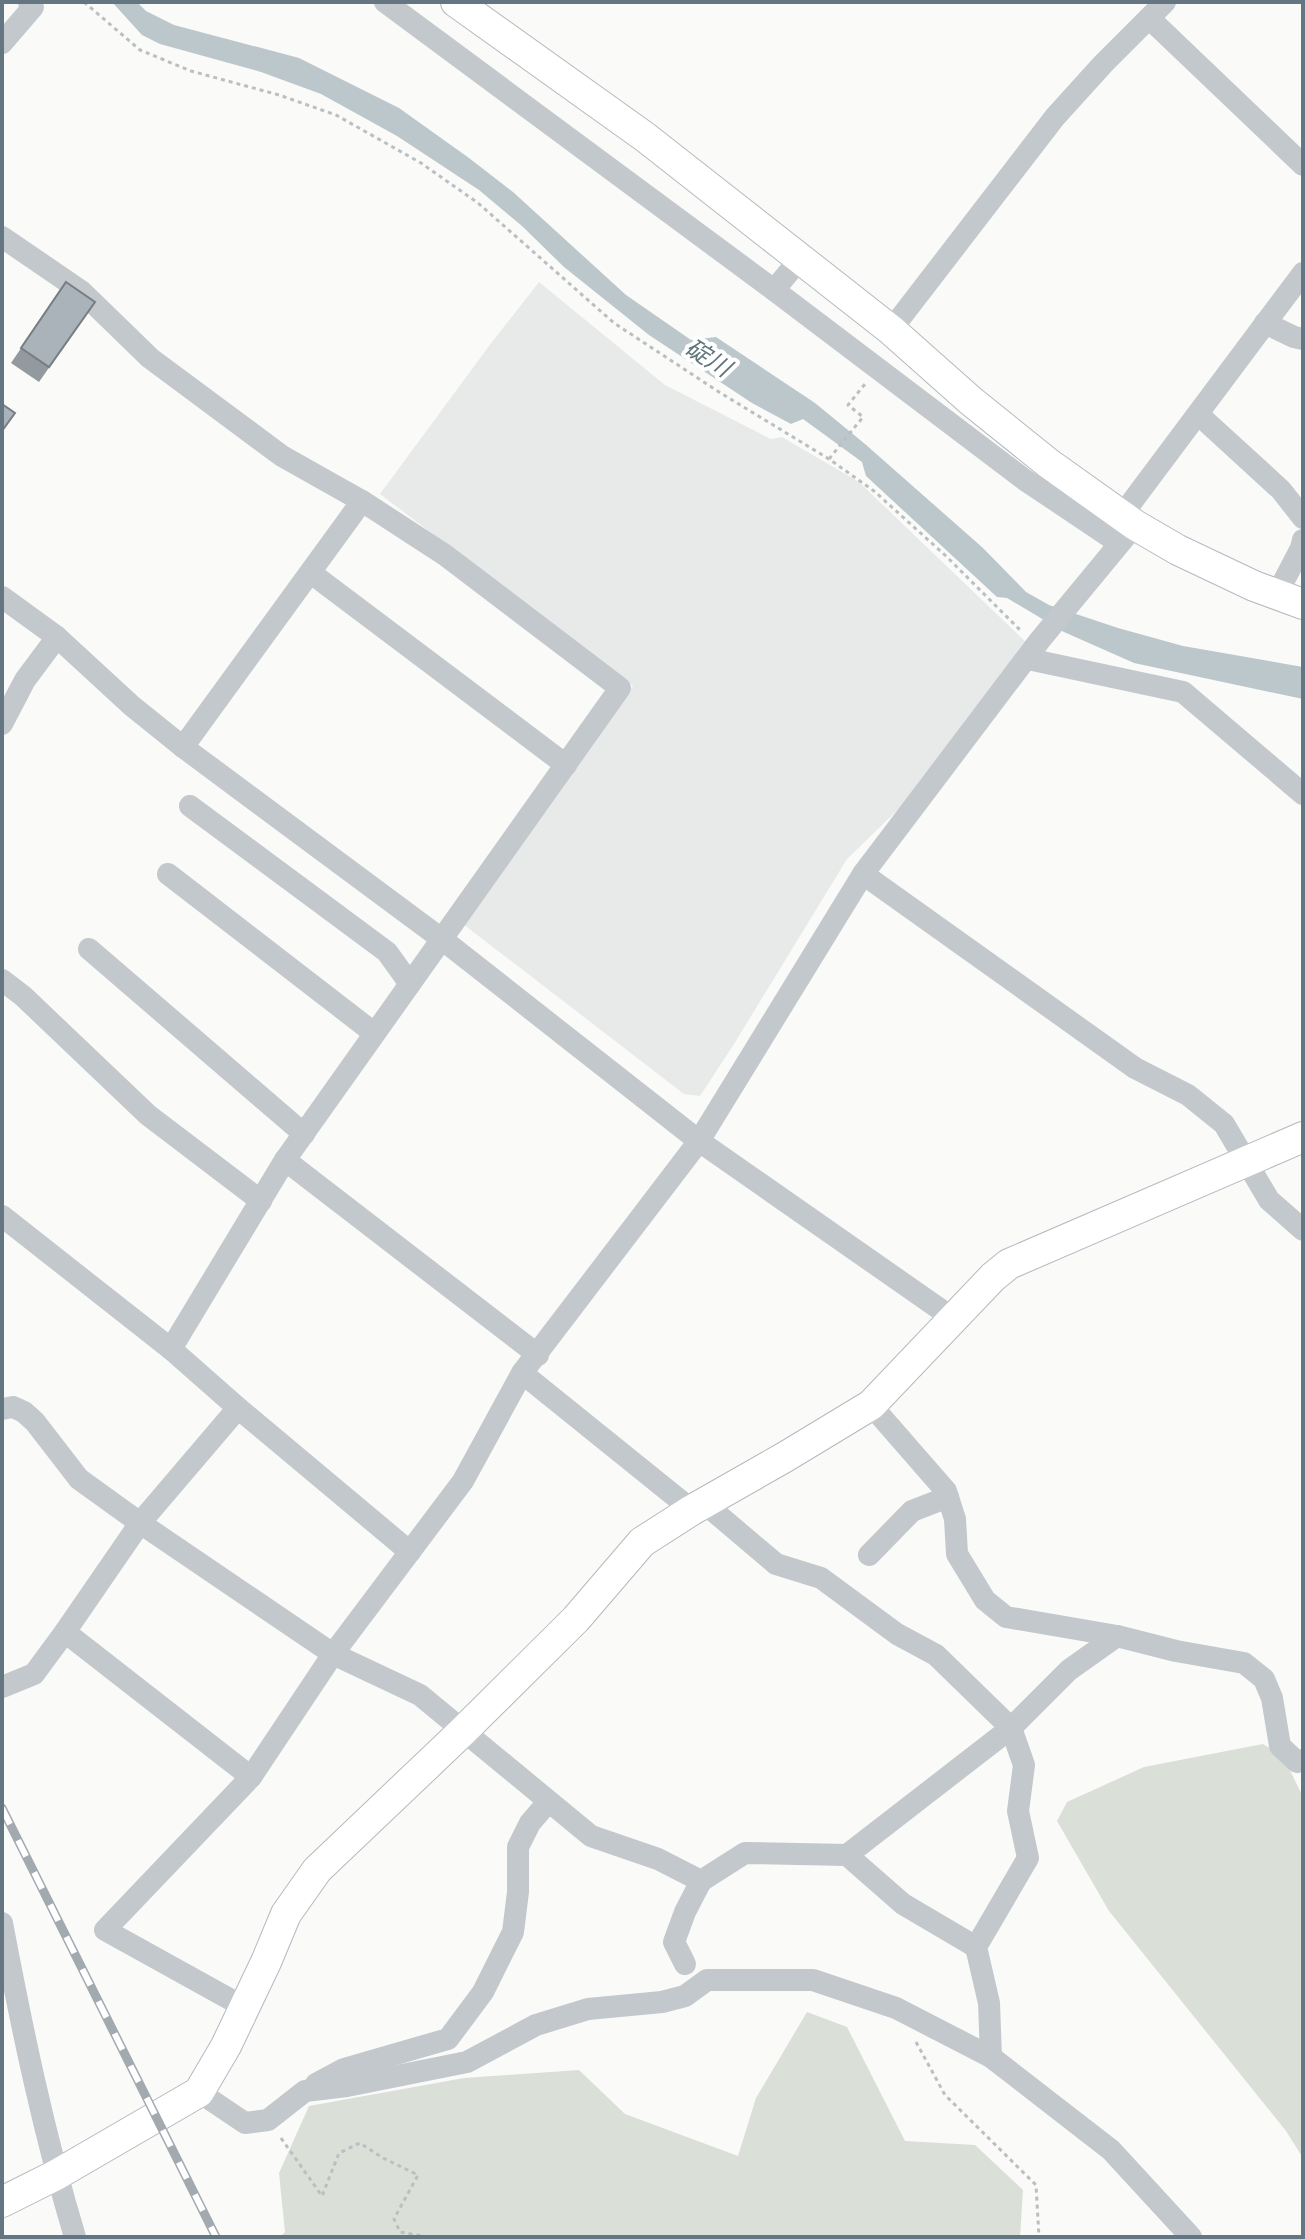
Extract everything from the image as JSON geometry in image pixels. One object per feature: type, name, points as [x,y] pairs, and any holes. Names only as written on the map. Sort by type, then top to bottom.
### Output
[{"type":"street","points":[[2,43],[33,7],[29,2]]},
{"type":"street","points":[[385,2],[1025,480],[1254,586],[1290,599],[1303,540]]},
{"type":"street","points":[[456,2],[645,137],[891,330],[1126,528]]},
{"type":"street","points":[[891,330],[1055,117],[1165,2]]},
{"type":"street","points":[[1149,18],[1303,165]]},
{"type":"street","points":[[2,237],[81,291],[150,358],[282,456],[362,501],[445,555],[620,688],[285,1160],[171,1349]]},
{"type":"street","points":[[774,290],[800,259]]},
{"type":"street","points":[[244,2007],[105,1930],[251,1777],[333,1654],[463,1481],[522,1373],[699,1141],[863,874],[1126,528],[1199,415],[1303,273]]},
{"type":"street","points":[[1265,323],[1303,339]]},
{"type":"street","points":[[1199,415],[1281,490],[1303,518]]},
{"type":"street","points":[[183,747],[362,501]]},
{"type":"street","points":[[311,573],[566,765]]},
{"type":"street","points":[[2,597],[57,637],[132,706],[183,747],[443,940],[699,1141],[954,1319]]},
{"type":"street","points":[[2,724],[25,680],[57,637]]},
{"type":"street","points":[[1035,649],[1183,692],[1303,794]]},
{"type":"street","points":[[190,806],[387,952],[410,984]]},
{"type":"street","points":[[168,874],[374,1033]]},
{"type":"street","points":[[863,874],[1135,1068],[1188,1095],[1224,1124],[1269,1200],[1303,1230]]},
{"type":"street","points":[[89,949],[304,1134]]},
{"type":"street","points":[[2,980],[23,996],[148,1115],[261,1201]]},
{"type":"street","points":[[2,2202],[56,2175],[199,2092],[226,2046],[286,1914],[317,1870],[576,1619],[642,1542],[871,1405],[1009,1264],[1303,1137]]},
{"type":"street","points":[[285,1160],[538,1355]]},
{"type":"street","points":[[2,1216],[171,1349],[410,1552]]},
{"type":"street","points":[[522,1373],[776,1564],[821,1578],[897,1634],[936,1655],[1011,1728],[1024,1765],[1018,1811],[1028,1858],[976,1947],[989,2003],[991,2057]]},
{"type":"street","points":[[871,1405],[946,1491],[955,1519],[957,1554],[985,1600],[1006,1617],[1117,1636],[1176,1651],[1244,1663],[1264,1679],[1272,1698],[1280,1746],[1297,1762],[1303,1760]]},
{"type":"street","points":[[2,1409],[13,1407],[24,1412],[79,1479],[140,1523],[333,1654],[420,1695],[591,1836],[658,1859],[701,1881]]},
{"type":"street","points":[[2,1687],[34,1674],[140,1523],[238,1408]]},
{"type":"street","points":[[869,1555],[912,1511],[948,1497]]},
{"type":"street","points":[[65,1632],[251,1777]]},
{"type":"street","points":[[685,1964],[674,1942],[701,1881],[745,1853],[847,1855],[1011,1728],[1069,1670],[1117,1636]]},
{"type":"street","points":[[199,2092],[245,2123],[268,2120],[305,2091],[344,2069],[448,2039],[483,1992],[513,1932],[518,1892],[518,1847],[530,1823],[548,1802]]},
{"type":"street","points":[[847,1855],[903,1904],[976,1947]]},
{"type":"street","points":[[2,1923],[56,2175],[75,2237]]},
{"type":"street","points":[[305,2091],[347,2086],[467,2062],[536,2025],[588,2009],[662,2002],[685,1996],[707,1980],[813,1980],[896,2008],[991,2057],[1111,2150],[1191,2237]]},
{"type":"path","points":[[84,2],[140,50],[191,71],[279,95],[336,115],[421,163],[478,203],[614,323],[829,459],[884,500],[946,556],[1035,649]]},
{"type":"path","points":[[829,459],[863,417],[848,405],[878,368]]},
{"type":"path","points":[[915,2040],[945,2095],[1036,2185],[1039,2237]]},
{"type":"path","points":[[268,2120],[322,2196],[339,2153],[360,2143],[418,2175],[394,2219],[400,2232],[428,2237]]},
{"type":"shaded area","points":[[539,282],[665,385],[771,439],[782,437],[859,482],[1028,644],[910,798],[847,859],[700,1096],[684,1094],[463,924],[633,686],[380,494]]},
{"type":"shaded area","points":[[1263,1744],[1283,1756],[1303,1797],[1303,2158],[1286,2131],[1109,1911],[1057,1821],[1067,1802],[1144,1767]]},
{"type":"shaded area","points":[[807,2012],[847,2027],[905,2141],[975,2145],[1023,2190],[1020,2237],[280,2237],[285,2232],[279,2173],[309,2106],[464,2078],[579,2070],[625,2114],[738,2156],[756,2098]]},
{"type":"water","name":"碇川","points":[[112,2],[137,2],[146,11],[174,25],[299,58],[399,108],[513,192],[626,295],[691,340],[716,337],[815,403],[983,548],[1026,592],[1049,605],[1183,646],[1303,667],[1303,699],[1134,663],[1064,632],[1007,598],[997,597],[866,476],[862,462],[803,419],[791,424],[752,403],[649,335],[564,267],[479,190],[397,136],[321,94],[261,72],[160,44],[142,35]]},
{"type":"building","points":[[66,282],[95,302],[49,367],[21,348]]},
{"type":"building","points":[[2,404],[15,413],[2,431]]},
{"type":"railway","points":[[2,1808],[216,2237]]}]
